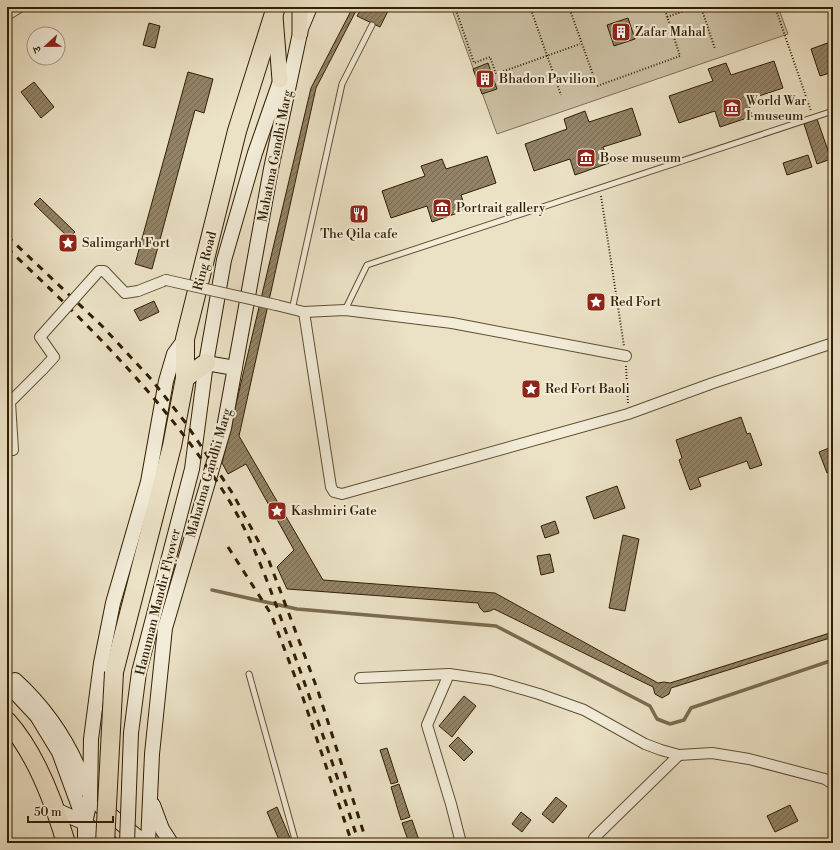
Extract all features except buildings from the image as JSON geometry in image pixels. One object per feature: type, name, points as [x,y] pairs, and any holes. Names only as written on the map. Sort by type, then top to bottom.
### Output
[{"type":"highway","name":"Ring Road","points":[[152,519],[172,446],[185,378],[185,339],[237,131],[275,9]]},
{"type":"highway","points":[[185,378],[206,363]]},
{"type":"highway","points":[[148,482],[152,519]]},
{"type":"highway","name":"Hanuman Mandir Flyover","points":[[104,843],[114,672],[152,519]]},
{"type":"highway","points":[[7,721],[20,738],[43,779],[56,810],[66,843]]},
{"type":"main road","points":[[300,7],[300,33]]},
{"type":"main road","points":[[275,9],[280,80]]},
{"type":"street","points":[[7,15],[20,7]]},
{"type":"street","name":"Mahatma Gandhi Marg","points":[[206,363],[224,260],[255,153],[280,80],[310,7]]},
{"type":"street","name":"Mahatma Gandhi Marg","points":[[147,843],[151,799],[152,754],[165,628],[224,428],[271,169],[300,33]]},
{"type":"street","points":[[13,450],[10,402],[54,357],[40,337],[99,271],[104,271],[125,293],[166,280],[304,312],[345,310],[452,323],[626,356]]},
{"type":"street","points":[[304,312],[331,487],[334,492],[342,494],[628,414],[833,342]]},
{"type":"street","points":[[85,843],[85,823],[90,800],[91,739],[101,663],[112,603],[148,482],[166,381],[174,354],[185,339]]},
{"type":"street","points":[[206,363],[235,368]]},
{"type":"street","name":"Hanuman Mandir Flyover","points":[[127,843],[131,733],[139,672],[192,469],[206,363]]},
{"type":"street","points":[[449,674],[426,725],[451,804],[461,843]]},
{"type":"street","points":[[360,678],[449,674],[491,680],[539,694],[584,710],[645,744],[679,755],[712,753],[749,759],[825,779],[833,784]]},
{"type":"street","points":[[11,682],[33,697],[52,719],[78,763],[90,800],[147,843]]},
{"type":"street","points":[[11,682],[37,716],[59,752],[85,823]]},
{"type":"street","points":[[594,838],[679,755]]},
{"type":"street","points":[[151,799],[162,829],[171,843]]},
{"type":"street","points":[[56,810],[85,823],[111,843]]},
{"type":"lane","points":[[292,310],[342,84],[372,25]]},
{"type":"lane","points":[[345,310],[367,265],[833,111]]},
{"type":"lane","points":[[250,674],[296,843]]},
{"type":"path","points":[[455,7],[474,63],[490,57],[496,74],[581,44]]},
{"type":"path","points":[[530,7],[561,95]]},
{"type":"path","points":[[569,7],[597,86],[680,56],[664,7]]},
{"type":"path","points":[[667,17],[695,7]]},
{"type":"path","points":[[701,7],[715,49]]},
{"type":"path","points":[[775,7],[813,118]]},
{"type":"path","points":[[599,189],[626,356],[628,414]]},
{"type":"shaded area","points":[[451,7],[778,7],[788,34],[497,134]]},
{"type":"waterway","points":[[212,590],[297,609],[496,626],[650,706],[657,719],[670,724],[684,720],[691,708],[833,660]]},
{"type":"railway","points":[[7,236],[102,326],[151,379],[185,422],[233,494],[269,561],[318,691],[367,843]]},
{"type":"railway","points":[[7,248],[125,365],[179,429],[204,462],[227,497],[245,529],[267,580],[296,658],[359,843]]},
{"type":"railway","points":[[228,547],[271,614],[302,695],[352,843]]},
{"type":"place","name":"Zafar Mahal","points":[[621,32]]},
{"type":"place","name":"Bhadon Pavilion","points":[[485,79]]},
{"type":"place","name":"World War I museum","points":[[732,108]]},
{"type":"place","name":"Bose museum","points":[[586,158]]},
{"type":"place","name":"Portrait gallery","points":[[442,208]]},
{"type":"place","name":"The Qila cafe","points":[[359,214]]},
{"type":"place","name":"Salimgarh Fort","points":[[68,243]]},
{"type":"place","name":"Red Fort","points":[[596,302]]},
{"type":"place","name":"Red Fort Baoli","points":[[531,389]]},
{"type":"place","name":"Kashmiri Gate","points":[[277,511]]}]
